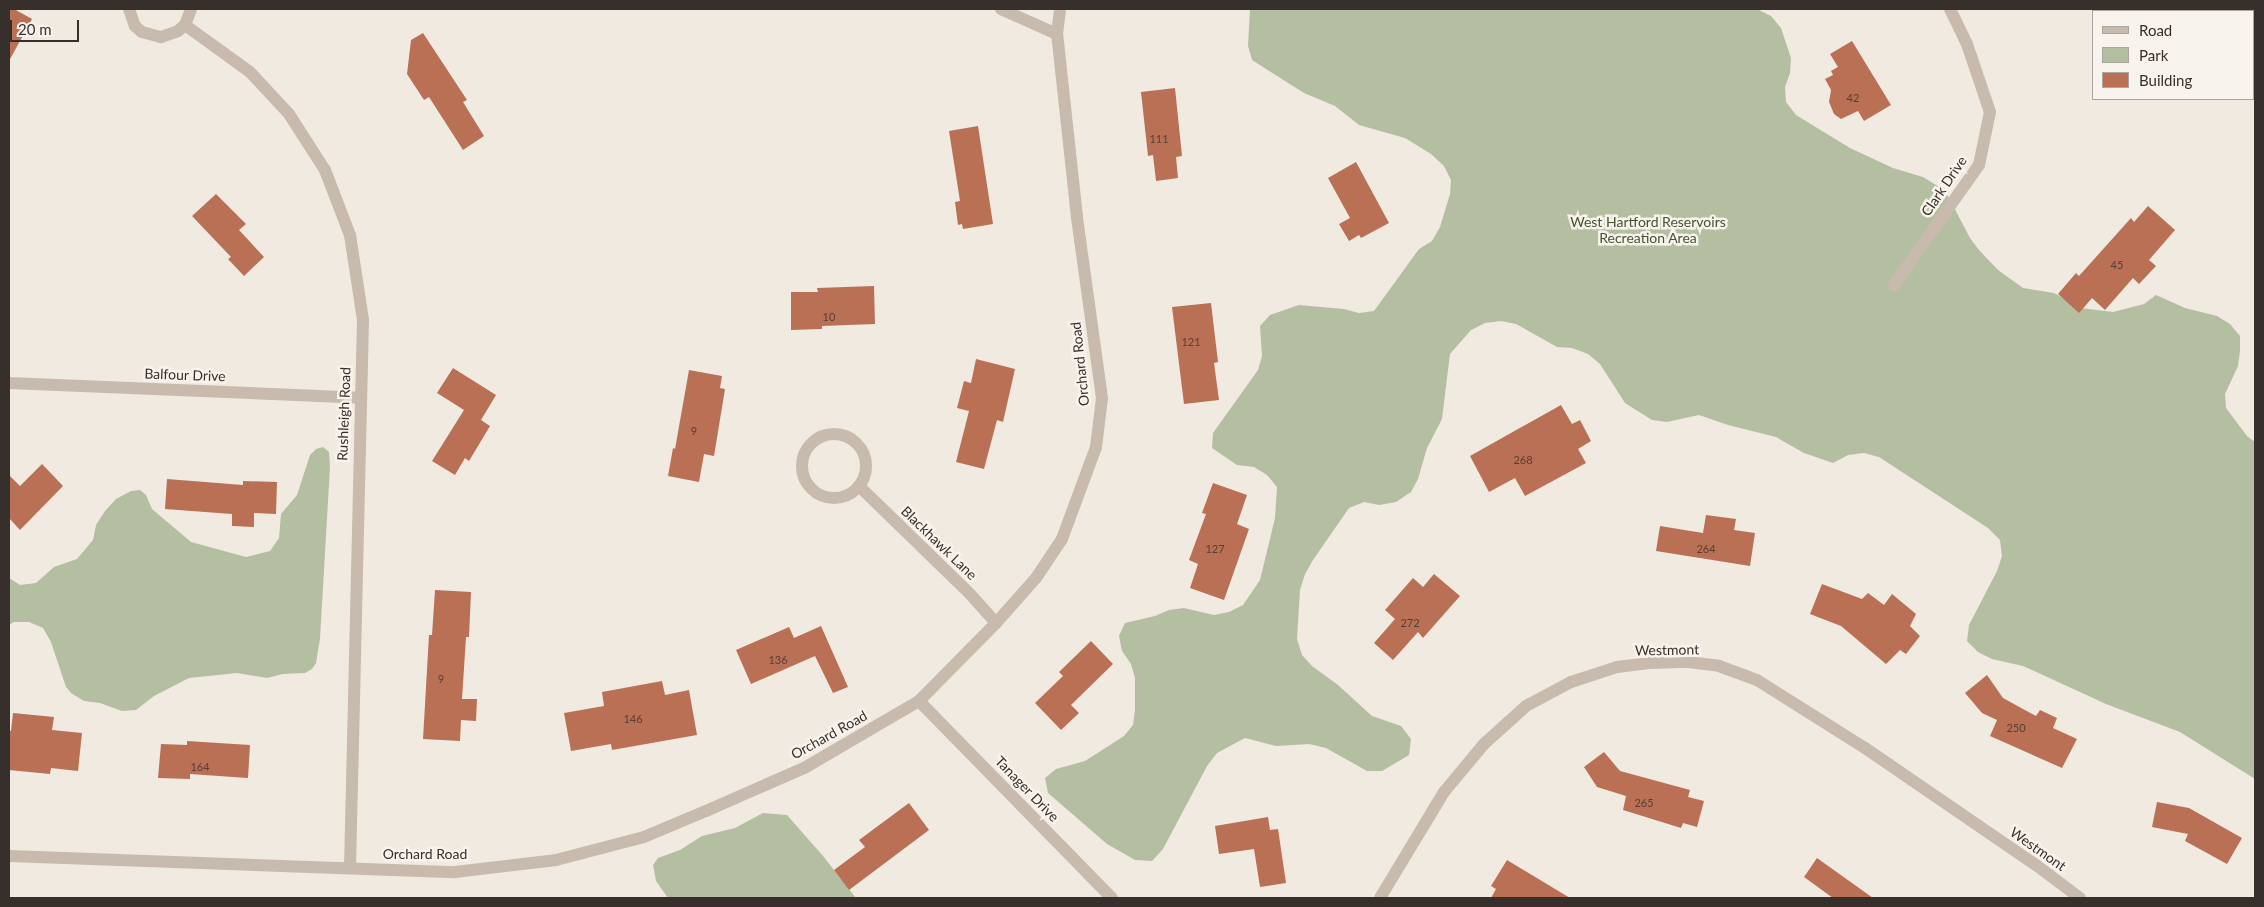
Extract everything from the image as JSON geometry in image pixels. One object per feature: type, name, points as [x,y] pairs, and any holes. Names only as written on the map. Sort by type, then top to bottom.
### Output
[{"type":"street","points":[[129,9],[135,26],[151,36],[170,36],[185,25],[191,9]]},
{"type":"street","points":[[1001,9],[1057,34]]},
{"type":"street","name":"Orchard Road","points":[[9,856],[455,872],[556,860],[644,837],[806,767],[919,701],[996,623],[1036,578],[1062,539],[1096,447],[1102,398],[1077,217],[1057,34],[1060,9]]},
{"type":"street","name":"Clark Drive","points":[[1894,285],[1979,165],[1990,112],[1967,44],[1950,9]]},
{"type":"street","name":"Rushleigh Road","points":[[185,25],[250,72],[289,114],[325,170],[350,235],[363,320],[350,868]]},
{"type":"street","name":"Balfour Drive","points":[[9,383],[360,398]]},
{"type":"street","points":[[832,434],[843,435],[853,439],[861,447],[866,457],[867,468],[859,486],[848,495],[839,498],[829,498],[811,489],[805,480],[802,461],[812,443],[821,436],[832,434]]},
{"type":"street","name":"Blackhawk Lane","points":[[859,486],[970,594],[996,623]]},
{"type":"street","name":"Westmont","points":[[1380,898],[1444,792],[1484,744],[1526,706],[1571,682],[1618,667],[1651,663],[1688,662],[1719,666],[1757,680],[1865,748],[2036,865],[2080,898]]},
{"type":"street","name":"Tanager Drive","points":[[919,701],[1112,898]]},
{"type":"green space","name":"West Hartford Reservoirs Recreation Area","points":[[1250,9],[1757,9],[1771,16],[1781,28],[1791,58],[1790,73],[1785,87],[1786,102],[1796,115],[1850,148],[1893,168],[1923,177],[1936,185],[1948,196],[1970,238],[1979,250],[1998,270],[2023,288],[2054,293],[2081,308],[2113,312],[2144,304],[2156,295],[2185,308],[2217,316],[2230,324],[2240,336],[2240,351],[2238,366],[2225,394],[2226,408],[2247,436],[2255,442],[2255,779],[2180,732],[2106,704],[2023,666],[1992,659],[1978,652],[1967,641],[1969,625],[1997,571],[2002,556],[2000,540],[1988,528],[1879,457],[1864,453],[1848,455],[1833,463],[1804,453],[1776,437],[1728,425],[1699,415],[1667,422],[1652,420],[1625,403],[1600,364],[1588,354],[1572,348],[1557,347],[1516,324],[1501,321],[1485,323],[1471,330],[1450,354],[1442,419],[1427,448],[1418,479],[1411,492],[1396,502],[1379,505],[1364,502],[1349,508],[1313,560],[1305,574],[1300,590],[1297,639],[1302,655],[1312,666],[1338,685],[1372,716],[1401,726],[1411,739],[1409,755],[1382,771],[1367,771],[1326,748],[1309,744],[1276,746],[1245,738],[1217,753],[1207,766],[1163,849],[1152,861],[1135,860],[1107,844],[1048,793],[1045,778],[1056,769],[1085,761],[1124,736],[1133,725],[1135,678],[1131,664],[1122,651],[1119,636],[1125,623],[1155,616],[1169,610],[1184,608],[1214,615],[1229,612],[1243,605],[1260,580],[1275,518],[1277,487],[1267,475],[1254,467],[1237,465],[1212,448],[1213,433],[1258,370],[1262,356],[1260,326],[1270,315],[1299,305],[1344,309],[1359,313],[1374,311],[1419,249],[1432,241],[1440,227],[1450,194],[1451,180],[1444,166],[1431,154],[1405,138],[1359,125],[1335,106],[1304,93],[1252,60],[1248,46]]},
{"type":"green space","points":[[323,447],[329,452],[330,467],[320,639],[316,663],[312,669],[305,673],[283,674],[267,678],[237,673],[189,678],[154,696],[136,710],[122,711],[100,703],[84,701],[71,693],[66,687],[51,642],[43,628],[29,622],[14,622],[9,625],[9,578],[20,585],[36,583],[54,567],[77,559],[93,540],[96,525],[105,511],[116,499],[131,491],[140,490],[146,495],[152,509],[191,542],[246,557],[270,551],[279,538],[281,514],[297,495],[310,455],[316,449]]},
{"type":"green space","points":[[763,813],[787,815],[856,898],[668,898],[656,881],[653,865],[658,858],[680,850],[702,836],[735,828]]},
{"type":"building","points":[[9,9],[14,9],[32,19],[9,61]]},
{"type":"building","points":[[423,33],[467,100],[463,102],[484,136],[463,150],[429,97],[424,100],[407,74],[411,40]]},
{"type":"building","points":[[1852,41],[1891,105],[1864,121],[1858,111],[1841,119],[1834,114],[1829,102],[1831,90],[1825,79],[1833,75],[1831,71],[1838,67],[1830,54]]},
{"type":"building","points":[[1175,88],[1182,156],[1176,157],[1178,178],[1156,181],[1153,155],[1148,156],[1141,92]]},
{"type":"building","points":[[978,126],[993,224],[963,229],[962,224],[958,225],[955,202],[960,201],[949,131]]},
{"type":"building","points":[[1356,162],[1389,223],[1361,238],[1359,235],[1349,241],[1339,224],[1350,218],[1328,178]]},
{"type":"building","points":[[216,194],[246,224],[239,230],[264,257],[244,276],[228,259],[231,257],[192,216]]},
{"type":"building","points":[[2148,206],[2175,230],[2149,260],[2156,266],[2139,284],[2133,278],[2105,310],[2092,298],[2079,313],[2058,294],[2076,273],[2079,276],[2131,218],[2134,222]]},
{"type":"building","points":[[874,286],[875,324],[822,326],[822,329],[791,330],[791,292],[818,292],[817,288]]},
{"type":"building","points":[[1211,303],[1218,362],[1214,363],[1219,400],[1184,404],[1172,307]]},
{"type":"building","points":[[976,359],[1015,369],[1003,422],[997,420],[984,469],[956,462],[969,411],[957,408],[964,381],[971,383]]},
{"type":"building","points":[[453,368],[496,395],[481,420],[490,426],[469,461],[465,458],[455,475],[432,461],[464,410],[437,393]]},
{"type":"building","points":[[689,370],[722,376],[720,388],[725,389],[714,456],[704,454],[699,482],[668,476],[673,448],[675,449]]},
{"type":"building","points":[[1561,405],[1572,424],[1580,420],[1591,441],[1578,449],[1586,463],[1525,496],[1515,478],[1489,492],[1470,456]]},
{"type":"building","points":[[42,464],[63,486],[20,530],[9,518],[9,475],[20,486]]},
{"type":"building","points":[[167,479],[243,485],[243,481],[277,482],[276,514],[254,513],[254,527],[232,526],[232,514],[165,509]]},
{"type":"building","points":[[1213,483],[1247,495],[1237,524],[1249,529],[1224,600],[1190,588],[1198,564],[1189,560],[1206,514],[1202,513]]},
{"type":"building","points":[[1706,515],[1736,519],[1734,530],[1755,533],[1750,566],[1656,551],[1660,526],[1703,533]]},
{"type":"building","points":[[1434,574],[1460,596],[1423,638],[1418,632],[1393,660],[1374,643],[1395,619],[1385,610],[1413,578],[1423,587]]},
{"type":"building","points":[[1822,584],[1862,599],[1868,593],[1884,605],[1892,594],[1916,614],[1910,626],[1920,636],[1906,654],[1900,650],[1886,664],[1841,626],[1810,614]]},
{"type":"building","points":[[435,590],[471,592],[469,637],[466,637],[462,699],[477,699],[476,721],[461,720],[460,741],[423,739],[429,635],[432,635]]},
{"type":"building","points":[[821,626],[848,687],[833,693],[815,656],[751,684],[736,650],[789,627],[794,638]]},
{"type":"building","points":[[1091,641],[1113,664],[1071,705],[1079,713],[1061,730],[1035,703],[1063,676],[1059,672]]},
{"type":"building","points":[[1987,675],[2003,698],[2036,716],[2040,710],[2057,718],[2053,728],[2077,739],[2062,768],[1990,736],[1997,720],[1982,713],[1965,693]]},
{"type":"building","points":[[662,681],[665,695],[689,690],[697,735],[612,750],[611,744],[571,751],[564,713],[604,706],[602,692]]},
{"type":"building","points":[[13,713],[54,717],[52,730],[82,733],[78,771],[51,768],[50,774],[9,770],[9,731],[11,731]]},
{"type":"building","points":[[187,741],[250,745],[248,778],[190,774],[190,779],[158,778],[161,744],[187,745]]},
{"type":"building","points":[[1604,752],[1620,771],[1690,790],[1688,797],[1704,801],[1697,827],[1683,823],[1681,828],[1623,810],[1626,796],[1597,787],[1584,767]]},
{"type":"building","points":[[2157,802],[2189,808],[2242,838],[2227,864],[2185,841],[2188,834],[2152,827]]},
{"type":"building","points":[[909,803],[929,830],[849,890],[834,870],[865,847],[859,840]]},
{"type":"building","points":[[1268,817],[1270,830],[1278,829],[1286,883],[1260,887],[1254,849],[1219,854],[1215,826]]},
{"type":"building","points":[[1817,858],[1873,898],[1833,898],[1804,877]]},
{"type":"building","points":[[1507,860],[1570,898],[1491,898],[1496,889],[1491,886]]}]
